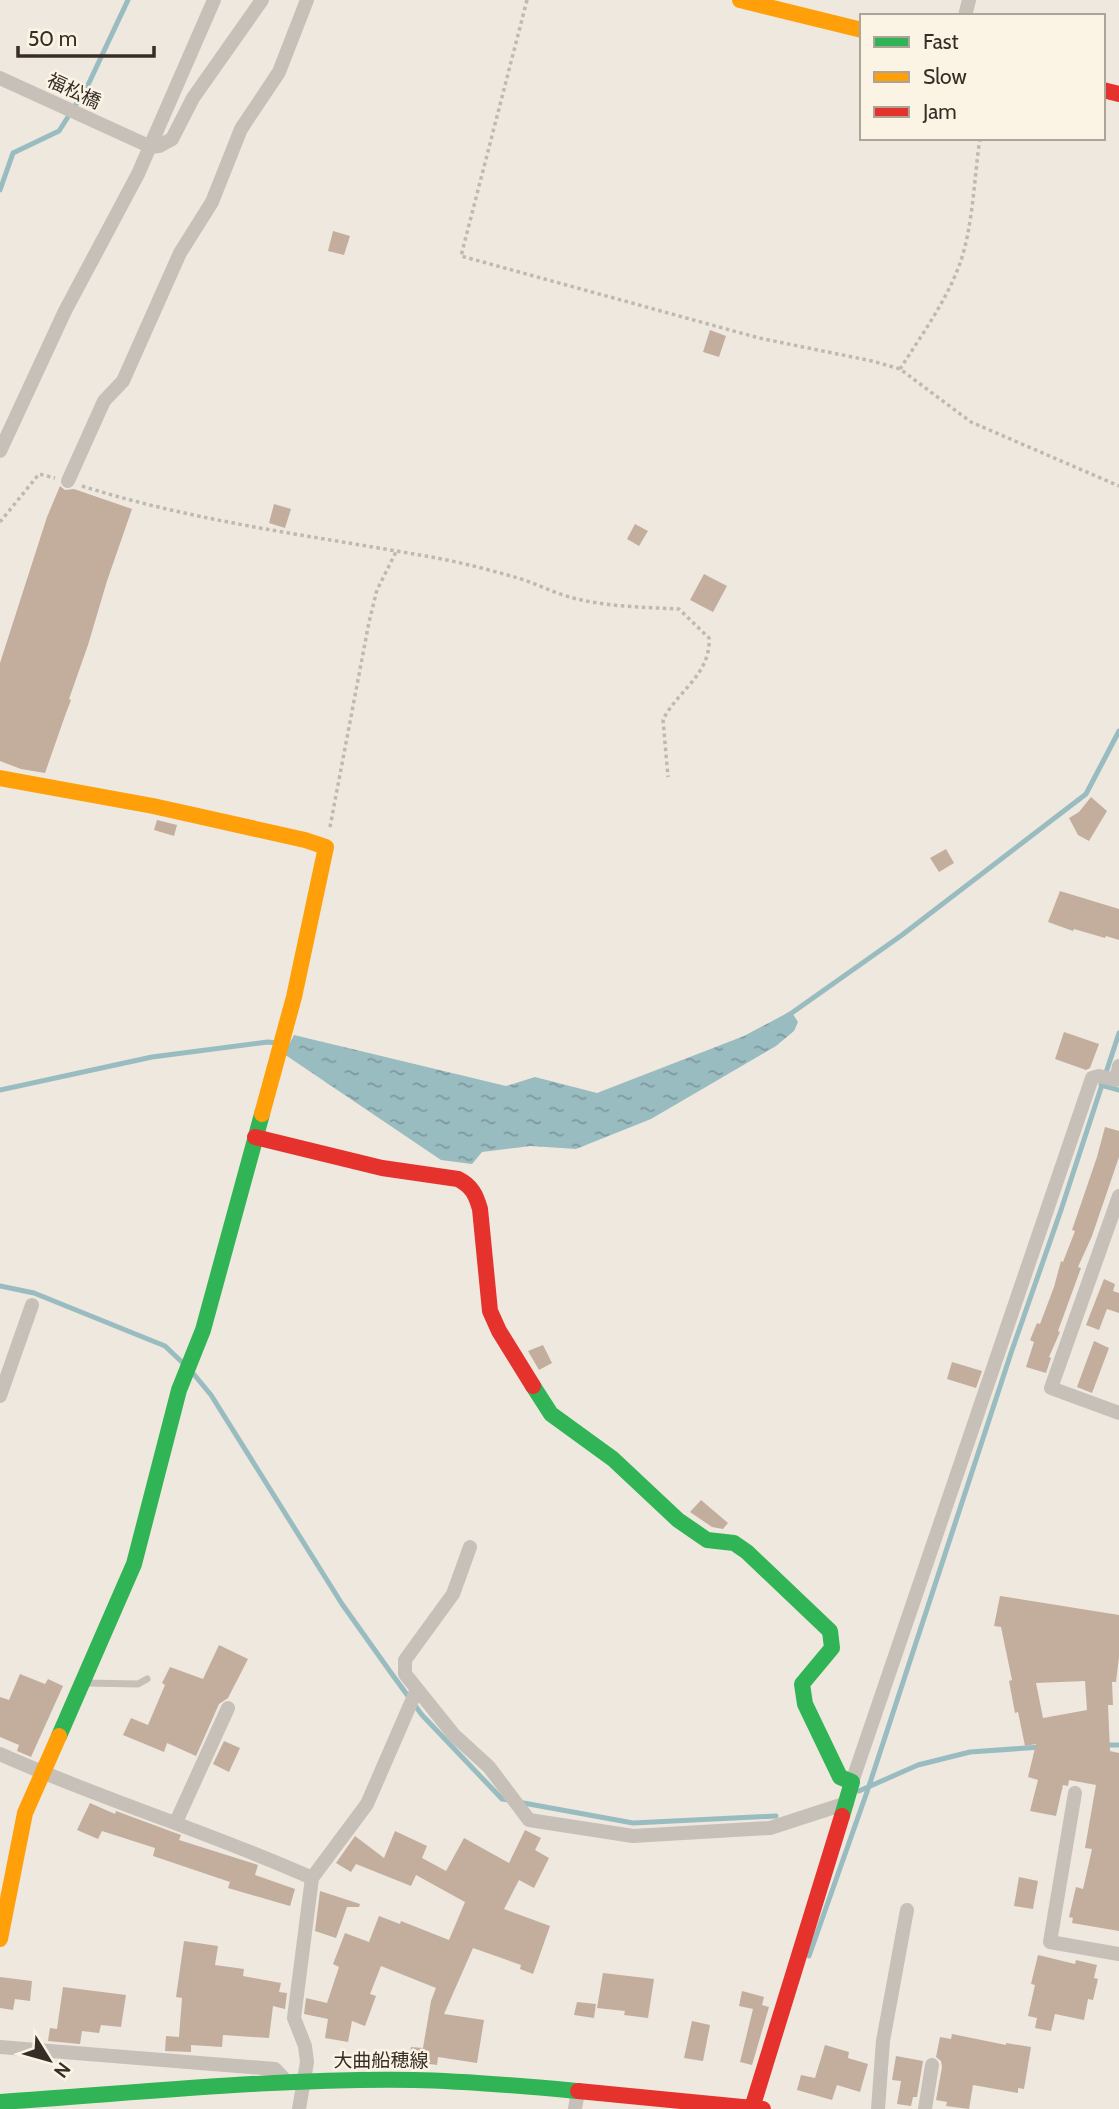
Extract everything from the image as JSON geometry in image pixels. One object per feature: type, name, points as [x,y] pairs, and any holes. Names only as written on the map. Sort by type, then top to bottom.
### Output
[{"type":"street","points":[[0,451],[65,311],[151,147],[214,0]]},
{"type":"street","points":[[151,147],[172,139],[193,98],[262,0]]},
{"type":"street","points":[[68,481],[104,401],[123,382],[180,253],[212,202],[241,129],[279,72],[307,0]]},
{"type":"street","points":[[740,0],[860,30]]},
{"type":"street","name":"福松橋","points":[[0,78],[151,147]]},
{"type":"street","points":[[0,778],[153,806],[326,847],[284,1035],[203,1330],[193,1358],[185,1369],[179,1390],[134,1564],[25,1813],[0,1939]]},
{"type":"street","points":[[757,2108],[852,1782],[1092,1078],[1113,1076]]},
{"type":"street","points":[[255,1137],[382,1168],[467,1183],[476,1195],[480,1209],[490,1311],[499,1331],[551,1414],[613,1459],[678,1520],[708,1540],[734,1543],[747,1552],[830,1631],[832,1648],[802,1684],[805,1704],[840,1777],[852,1782]]},
{"type":"street","points":[[1119,1196],[1051,1388],[1119,1413]]},
{"type":"street","points":[[0,1396],[32,1305]]},
{"type":"street","points":[[470,1547],[453,1594],[405,1660],[405,1674],[454,1735],[489,1767],[529,1820],[633,1836],[770,1828],[847,1803]]},
{"type":"street","points":[[299,2109],[307,2062],[294,2018],[313,1878],[367,1804],[417,1689]]},
{"type":"street","points":[[176,1822],[228,1708]]},
{"type":"street","points":[[0,1754],[41,1773],[254,1852],[313,1878]]},
{"type":"street","points":[[1075,1793],[1050,1942],[1119,1954]]},
{"type":"street","points":[[877,2109],[883,2041],[908,1910]]},
{"type":"street","points":[[0,2047],[275,2069],[288,2083]]},
{"type":"street","points":[[925,2109],[932,2065]]},
{"type":"street","name":"大曲船穂線","points":[[0,2102],[304,2082],[413,2080],[494,2083],[757,2108]]},
{"type":"street","points":[[575,2109],[578,2091]]},
{"type":"lane","points":[[80,1683],[138,1684],[147,1679]]},
{"type":"path","points":[[527,0],[461,256],[759,338],[900,369],[971,422],[1119,486]]},
{"type":"path","points":[[900,369],[946,296],[960,264],[979,140]]},
{"type":"path","points":[[0,522],[39,474],[152,506],[261,530],[432,557],[518,578],[586,600],[621,606],[679,608],[709,638],[710,647],[695,679],[663,720],[668,777]]},
{"type":"path","points":[[326,847],[369,622],[377,590],[396,552]]},
{"type":"water","points":[[791,1011],[798,1022],[794,1031],[776,1046],[651,1119],[576,1149],[531,1146],[482,1152],[472,1164],[441,1160],[284,1054],[294,1035],[506,1086],[535,1077],[597,1093],[744,1036]]},
{"type":"building","points":[[333,231],[350,236],[344,255],[328,251]]},
{"type":"building","points":[[710,330],[726,336],[719,357],[703,352]]},
{"type":"building","points":[[60,486],[65,490],[74,489],[132,509],[45,773],[21,769],[0,761],[0,663],[47,517]]},
{"type":"building","points":[[274,504],[291,509],[285,528],[269,523]]},
{"type":"building","points":[[635,524],[648,531],[639,546],[627,539]]},
{"type":"building","points":[[704,574],[727,586],[713,612],[690,600]]},
{"type":"building","points":[[1091,797],[1107,811],[1089,841],[1078,835],[1069,818],[1079,812]]},
{"type":"building","points":[[157,820],[177,825],[174,836],[154,830]]},
{"type":"building","points":[[946,849],[954,863],[939,872],[930,858]]},
{"type":"building","points":[[1060,891],[1119,909],[1119,940],[1074,929],[1073,931],[1048,922]]},
{"type":"building","points":[[1064,1032],[1099,1044],[1090,1068],[1086,1070],[1055,1059]]},
{"type":"building","points":[[1105,1127],[1119,1131],[1119,1157],[1092,1236],[1078,1267],[1081,1268],[1049,1357],[1051,1358],[1046,1373],[1026,1367],[1034,1342],[1030,1340],[1037,1323],[1040,1324],[1061,1261],[1063,1262],[1075,1231],[1072,1230]]},
{"type":"building","points":[[1104,1279],[1115,1284],[1113,1291],[1119,1293],[1119,1313],[1107,1309],[1099,1330],[1086,1325]]},
{"type":"building","points":[[1094,1341],[1109,1348],[1092,1393],[1077,1387]]},
{"type":"building","points":[[543,1345],[552,1363],[539,1370],[528,1351]]},
{"type":"building","points":[[952,1362],[982,1371],[976,1388],[947,1379]]},
{"type":"building","points":[[701,1500],[728,1523],[723,1529],[712,1527],[690,1512]]},
{"type":"building","points":[[1000,1596],[1119,1615],[1116,1682],[1112,1682],[1113,1705],[1108,1705],[1110,1751],[1119,1753],[1119,1931],[1072,1923],[1073,1918],[1069,1917],[1076,1887],[1083,1889],[1092,1849],[1085,1848],[1096,1785],[1069,1780],[1068,1786],[1063,1785],[1056,1816],[1030,1811],[1038,1780],[1028,1777],[1036,1744],[1025,1746],[1018,1712],[1015,1713],[1009,1681],[1012,1680],[1001,1627],[994,1626]],"holes":[[[1085,1681],[1087,1710],[1043,1718],[1036,1683]]]},
{"type":"building","points":[[219,1645],[248,1659],[228,1698],[219,1704],[196,1756],[167,1743],[164,1752],[123,1735],[131,1718],[148,1725],[170,1667],[203,1679]]},
{"type":"building","points":[[20,1674],[45,1684],[48,1679],[63,1686],[31,1757],[17,1751],[19,1745],[0,1737],[0,1697],[9,1700]]},
{"type":"building","points":[[224,1741],[240,1748],[229,1772],[213,1764]]},
{"type":"building","points":[[90,1803],[181,1835],[179,1840],[258,1865],[255,1875],[295,1889],[290,1906],[228,1888],[230,1882],[153,1856],[155,1848],[102,1831],[98,1839],[77,1830]]},
{"type":"building","points":[[525,1830],[541,1838],[535,1850],[549,1858],[534,1888],[519,1880],[504,1909],[550,1926],[533,1974],[520,1969],[521,1965],[473,1948],[444,2014],[484,2020],[477,2063],[438,2057],[437,2065],[409,2061],[411,2047],[423,2048],[431,2001],[436,1988],[381,1966],[370,1994],[376,1996],[365,2026],[352,2021],[348,2042],[325,2038],[328,2019],[304,2014],[306,1998],[327,2003],[339,1967],[333,1964],[345,1933],[369,1942],[379,1916],[400,1924],[401,1921],[449,1940],[465,1902],[416,1875],[411,1886],[356,1864],[351,1872],[336,1863],[355,1836],[384,1858],[395,1831],[427,1846],[422,1858],[446,1871],[464,1838],[509,1863]]},
{"type":"building","points":[[1019,1877],[1038,1881],[1033,1909],[1014,1906]]},
{"type":"building","points":[[320,1891],[360,1904],[359,1907],[347,1907],[336,1938],[315,1931]]},
{"type":"building","points":[[184,1941],[218,1946],[215,1965],[244,1969],[243,1976],[281,1983],[279,1992],[287,1993],[285,2009],[273,2006],[269,2038],[223,2035],[222,2047],[191,2045],[191,2052],[165,2051],[166,2036],[179,2037],[182,1998],[176,1997]]},
{"type":"building","points":[[1038,1955],[1075,1964],[1076,1960],[1097,1965],[1094,1978],[1098,1979],[1093,2000],[1088,1999],[1084,2020],[1055,2014],[1051,2031],[1035,2028],[1037,2018],[1028,2016],[1035,1985],[1031,1984]]},
{"type":"building","points":[[603,1973],[654,1979],[648,2018],[624,2015],[625,2011],[597,2008]]},
{"type":"building","points":[[0,1977],[32,1981],[30,2001],[15,1999],[13,2010],[0,2008]]},
{"type":"building","points":[[63,1987],[126,1995],[121,2027],[101,2025],[99,2033],[82,2031],[80,2044],[48,2041],[50,2028],[57,2029]]},
{"type":"building","points":[[742,1991],[764,1997],[762,2005],[769,2007],[752,2065],[740,2062],[753,2009],[739,2006]]},
{"type":"building","points":[[577,2002],[596,2004],[594,2018],[574,2015]]},
{"type":"building","points":[[692,2021],[710,2025],[703,2061],[684,2058]]},
{"type":"building","points":[[952,2034],[1031,2047],[1024,2089],[1018,2088],[1018,2093],[973,2085],[969,2109],[946,2106],[947,2102],[936,2100],[942,2067],[941,2061],[936,2057],[940,2037],[951,2039]]},
{"type":"building","points":[[825,2045],[849,2052],[848,2058],[868,2064],[860,2092],[837,2085],[832,2100],[797,2090],[801,2075],[815,2078]]},
{"type":"building","points":[[896,2056],[923,2061],[917,2097],[913,2097],[911,2106],[897,2104],[901,2081],[892,2080]]},
{"type":"waterway","points":[[0,190],[13,153],[59,131],[87,87],[128,0]]},
{"type":"waterway","points":[[786,1017],[902,935],[1086,794],[1119,731]]},
{"type":"waterway","points":[[809,1956],[868,1789],[1119,1033]]},
{"type":"waterway","points":[[0,1090],[152,1057],[278,1043]]},
{"type":"waterway","points":[[1101,1085],[1119,1090]]},
{"type":"waterway","points":[[0,1286],[34,1293],[165,1346],[185,1365]]},
{"type":"waterway","points":[[192,1372],[211,1395],[342,1604],[422,1715],[502,1799],[509,1800]]},
{"type":"waterway","points":[[1103,1745],[1119,1745]]},
{"type":"waterway","points":[[859,1791],[918,1765],[970,1752],[1041,1747]]},
{"type":"waterway","points":[[518,1802],[633,1823],[776,1816]]},
{"type":"traffic: fast","points":[[59,1736],[134,1564],[179,1390],[203,1330],[262,1114]]},
{"type":"traffic: fast","points":[[533,1386],[551,1414],[613,1459],[678,1520],[707,1540],[734,1543],[747,1552],[830,1631],[832,1648],[802,1684],[805,1704],[840,1777],[852,1782],[842,1816]]},
{"type":"traffic: fast","points":[[0,2102],[258,2084],[362,2080],[455,2081],[578,2091]]},
{"type":"traffic: slow","points":[[740,0],[860,30]]},
{"type":"traffic: slow","points":[[0,778],[153,806],[326,847],[294,997],[262,1114]]},
{"type":"traffic: slow","points":[[0,1939],[25,1813],[59,1736]]},
{"type":"traffic: jam","points":[[1105,90],[1119,94]]},
{"type":"traffic: jam","points":[[255,1137],[382,1168],[458,1179],[467,1185],[475,1195],[480,1209],[490,1311],[499,1331],[533,1386]]},
{"type":"traffic: jam","points":[[752,2108],[842,1816]]},
{"type":"traffic: jam","points":[[578,2091],[763,2109]]}]
